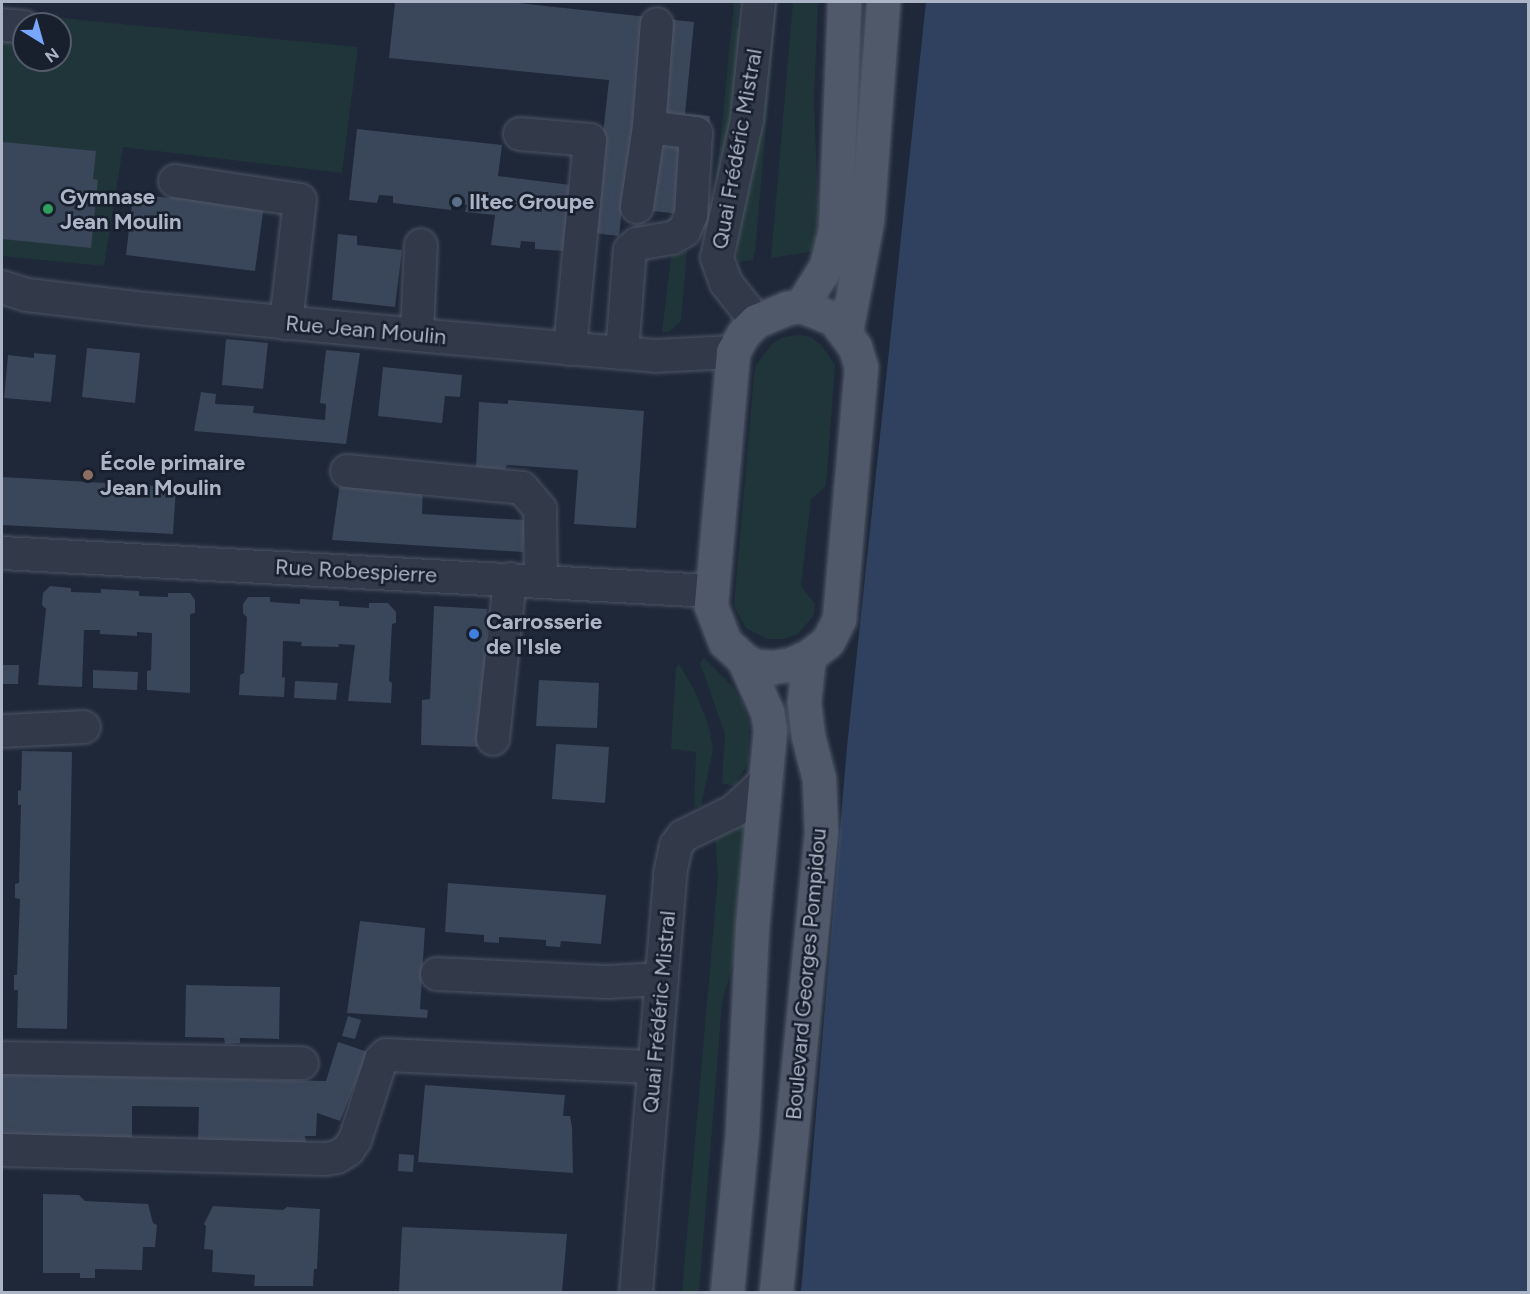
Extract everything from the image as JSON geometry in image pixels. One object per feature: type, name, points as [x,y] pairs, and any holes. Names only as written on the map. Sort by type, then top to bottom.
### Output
[{"type":"main road","points":[[831,2],[827,78],[839,104]]},
{"type":"main road","points":[[801,306],[826,266],[833,247],[844,2]]},
{"type":"main road","points":[[846,331],[867,221],[883,2]]},
{"type":"main road","points":[[801,306],[834,319],[846,331],[855,347],[861,367],[839,619],[828,641],[809,656],[791,664],[773,667],[756,666],[744,660],[725,642],[715,622],[710,591],[733,352],[743,334],[756,321],[780,310],[801,306]]},
{"type":"main road","name":"Boulevard Georges Pompidou","points":[[776,1293],[821,832],[819,779],[804,719],[809,656]]},
{"type":"main road","points":[[727,1293],[742,1132],[752,927],[770,730],[767,712],[744,660]]},
{"type":"street","name":"Quai Frédéric Mistral","points":[[756,321],[726,283],[717,258],[747,119],[759,2]]},
{"type":"street","points":[[638,207],[649,127],[657,24]]},
{"type":"street","points":[[622,353],[630,250],[638,244],[672,238],[684,231],[691,215],[696,133],[649,127]]},
{"type":"street","points":[[520,134],[590,140],[570,349]]},
{"type":"street","points":[[175,181],[300,200],[286,323]]},
{"type":"street","points":[[417,335],[422,246]]},
{"type":"street","name":"Rue Jean Moulin","points":[[2,287],[27,295],[286,323],[570,349],[655,356],[733,352]]},
{"type":"street","points":[[347,471],[522,488],[540,509],[541,581]]},
{"type":"street","name":"Rue Robespierre","points":[[2,553],[710,591]]},
{"type":"street","points":[[493,739],[510,579]]},
{"type":"street","points":[[2,731],[84,728]]},
{"type":"street","name":"Quai Frédéric Mistral","points":[[636,1293],[670,874],[676,846],[683,836],[734,811],[767,780]]},
{"type":"street","points":[[437,974],[607,982],[662,979]]},
{"type":"street","points":[[2,1150],[325,1159],[337,1157],[348,1150],[355,1140],[381,1060],[386,1055],[655,1067]]},
{"type":"street","points":[[2,1058],[302,1063]]},
{"type":"green space","points":[[734,2],[739,2],[737,27],[749,28],[714,205]]},
{"type":"green space","points":[[769,2],[777,2],[755,251],[753,260],[738,262],[736,224]]},
{"type":"green space","points":[[793,2],[818,2],[814,98],[819,234],[814,251],[771,258]]},
{"type":"green space","points":[[2,9],[23,12],[12,12],[12,72],[72,72],[72,19],[358,47],[342,173],[123,147],[104,266],[2,256]]},
{"type":"green space","points":[[687,251],[681,321],[669,332],[662,332],[671,257]]},
{"type":"green space","points":[[798,335],[811,337],[821,345],[835,365],[826,486],[811,499],[801,586],[815,604],[814,615],[798,634],[784,639],[768,639],[746,628],[734,606],[754,376],[756,365],[773,343],[784,337]]},
{"type":"green space","points":[[704,658],[731,685],[742,702],[749,723],[748,764],[734,786],[722,783],[725,734],[700,663]]},
{"type":"green space","points":[[679,664],[695,691],[709,727],[713,749],[701,806],[694,807],[696,752],[671,749],[676,667]]},
{"type":"green space","points":[[755,808],[738,945],[722,1003],[699,1292],[682,1292],[718,875],[715,834]]},
{"type":"water","points":[[926,2],[1528,2],[1528,1292],[801,1292],[847,747]]},
{"type":"building","points":[[395,2],[509,2],[694,22],[685,114],[710,116],[701,216],[622,208],[619,236],[592,233],[609,80],[389,58]]},
{"type":"building","points":[[357,129],[502,145],[498,176],[571,185],[564,251],[535,249],[535,242],[521,241],[520,248],[491,245],[495,215],[465,212],[467,205],[452,203],[451,210],[393,203],[393,196],[379,195],[377,203],[349,200]]},
{"type":"building","name":"Gymnase Jean Moulin","points":[[3,142],[96,151],[93,179],[98,180],[91,248],[2,239]]},
{"type":"building","points":[[170,192],[264,205],[255,271],[126,255],[133,194],[170,198]]},
{"type":"building","points":[[338,234],[357,236],[357,245],[402,250],[395,307],[332,300]]},
{"type":"building","points":[[226,339],[268,343],[263,389],[222,385]]},
{"type":"building","points":[[87,348],[140,353],[135,403],[82,397]]},
{"type":"building","points":[[326,350],[360,353],[346,444],[194,431],[201,392],[216,394],[215,404],[254,406],[253,413],[325,420],[326,404],[320,403]]},
{"type":"building","points":[[34,353],[56,355],[51,402],[4,398],[8,355],[34,358]]},
{"type":"building","points":[[383,367],[462,375],[460,397],[445,396],[442,423],[378,416]]},
{"type":"building","points":[[508,400],[644,411],[636,528],[574,524],[578,470],[507,465],[505,469],[476,467],[479,402],[508,404]]},
{"type":"building","points":[[2,477],[176,487],[173,534],[2,525]]},
{"type":"building","points":[[340,483],[423,487],[422,514],[525,520],[523,552],[332,540]]},
{"type":"building","points":[[50,586],[71,588],[71,592],[101,593],[101,589],[139,591],[139,596],[168,597],[168,593],[190,593],[195,600],[195,613],[190,614],[190,693],[147,690],[147,671],[151,670],[152,633],[137,632],[137,636],[100,634],[100,630],[84,630],[82,687],[38,685],[46,609],[42,605],[43,593]]},
{"type":"building","points":[[248,597],[270,597],[270,602],[300,604],[300,599],[339,601],[339,606],[369,608],[369,603],[388,603],[396,612],[396,623],[392,624],[389,681],[392,683],[391,703],[348,701],[355,645],[301,646],[302,642],[283,641],[284,697],[239,695],[240,675],[244,673],[247,617],[243,613],[243,604]]},
{"type":"building","points":[[434,606],[487,609],[483,747],[421,745],[422,700],[430,699]]},
{"type":"building","points":[[2,665],[19,665],[18,684],[2,684]]},
{"type":"building","points":[[93,670],[138,672],[137,690],[93,688]]},
{"type":"building","points":[[539,680],[599,683],[597,728],[536,726]]},
{"type":"building","points":[[295,681],[338,683],[336,700],[294,698]]},
{"type":"building","points":[[556,744],[609,747],[605,803],[552,799]]},
{"type":"building","points":[[22,751],[72,752],[67,1029],[17,1028],[18,990],[14,990],[14,975],[17,975],[20,899],[15,898],[15,884],[19,883],[21,805],[18,805],[18,791],[21,790]]},
{"type":"building","points":[[448,883],[606,895],[601,944],[561,941],[560,947],[546,946],[546,940],[499,937],[499,943],[484,942],[484,935],[445,932]]},
{"type":"building","points":[[360,921],[425,928],[420,1009],[428,1010],[427,1018],[347,1013]]},
{"type":"building","points":[[186,985],[280,987],[279,1039],[240,1038],[240,1043],[225,1044],[224,1038],[185,1037]]},
{"type":"building","points":[[348,1016],[361,1020],[355,1039],[342,1036]]},
{"type":"building","points":[[338,1042],[368,1052],[340,1121],[317,1113],[316,1136],[305,1136],[306,1143],[198,1140],[199,1107],[132,1106],[132,1138],[2,1136],[2,1074],[326,1081]]},
{"type":"building","points":[[425,1085],[565,1095],[563,1116],[570,1116],[572,1127],[573,1173],[418,1162]]},
{"type":"building","points":[[399,1154],[414,1155],[413,1172],[398,1171]]},
{"type":"building","points":[[43,1194],[79,1195],[85,1201],[148,1204],[153,1223],[157,1225],[155,1247],[143,1247],[142,1270],[95,1269],[95,1278],[80,1278],[80,1273],[43,1273]]},
{"type":"building","points":[[213,1206],[283,1210],[287,1207],[320,1209],[317,1269],[314,1269],[313,1286],[254,1286],[255,1275],[212,1272],[213,1250],[204,1249],[206,1226],[204,1224]]},
{"type":"building","points":[[402,1227],[567,1234],[562,1292],[399,1292]]},
{"type":"place","name":"Iltec Groupe","points":[[457,202]]},
{"type":"place","name":"Gymnase Jean Moulin","points":[[48,209]]},
{"type":"place","name":"École primaire Jean Moulin","points":[[88,475]]},
{"type":"place","name":"Carrosserie de l'Isle","points":[[474,634]]}]
